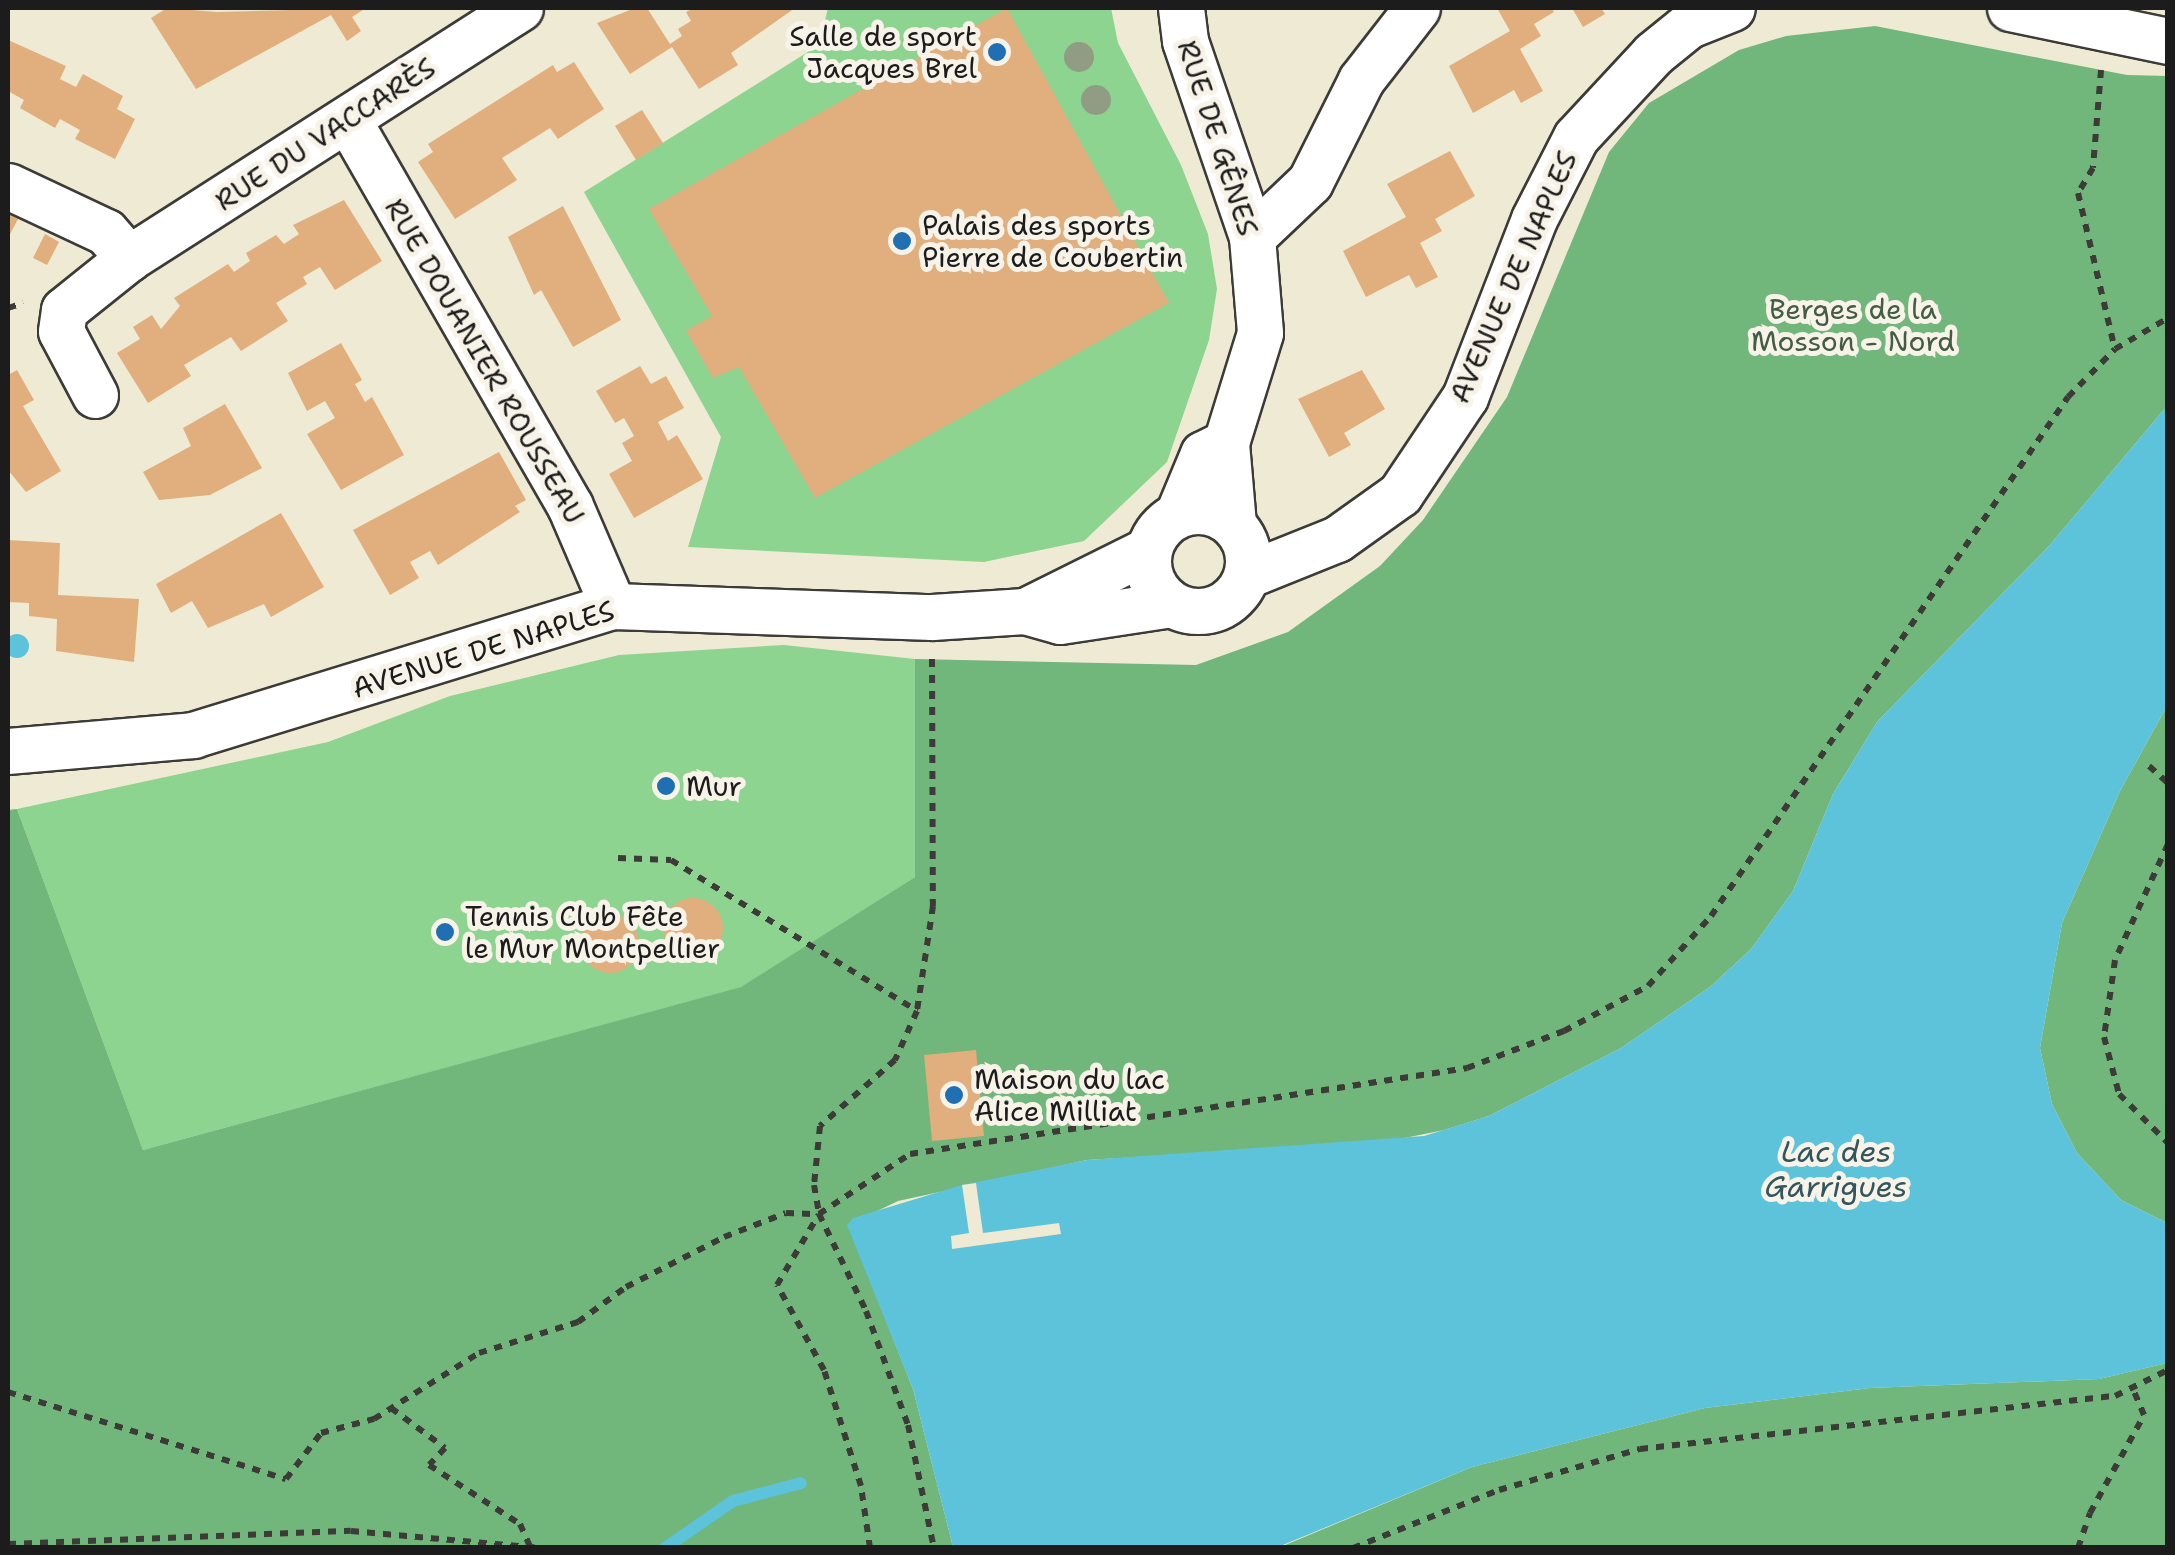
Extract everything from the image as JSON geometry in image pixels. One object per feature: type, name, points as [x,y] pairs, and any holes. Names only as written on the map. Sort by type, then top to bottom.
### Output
[{"type":"street","name":"RUE DU VACCARÈS","points":[[95,395],[61,331],[64,310],[129,258],[520,8]]},
{"type":"street","name":"RUE DE GÊNES","points":[[1181,8],[1185,42],[1252,237],[1260,333],[1226,444],[1234,524]]},
{"type":"street","points":[[1252,237],[1310,182],[1361,80],[1418,8]]},
{"type":"street","name":"AVENUE DE NAPLES","points":[[1247,575],[1336,538],[1400,494],[1464,397],[1534,219],[1576,137],[1653,54],[1690,25],[1732,8]]},
{"type":"street","points":[[2010,8],[2168,41]]},
{"type":"street","name":"RUE DOUANIER ROUSSEAU","points":[[348,120],[570,506],[613,606]]},
{"type":"street","points":[[8,186],[106,232],[129,258]]},
{"type":"street","name":"RUE DE GÊNES","points":[[1178,514],[1203,454],[1226,444]]},
{"type":"street","points":[[1195,510],[1234,524],[1249,558],[1247,575],[1221,606],[1204,611],[1172,604],[1151,580],[1148,550],[1178,514],[1195,510]]},
{"type":"street","name":"AVENUE DE NAPLES","points":[[1025,611],[1148,550]]},
{"type":"street","name":"AVENUE DE NAPLES","points":[[8,751],[193,735],[613,606],[932,617],[1025,611],[1060,621],[1172,604]]},
{"type":"path","points":[[2107,27],[2094,168],[2078,193],[2114,349]]},
{"type":"path","points":[[870,1548],[861,1486],[824,1370],[777,1285],[819,1214],[910,1154],[1467,1068],[1564,1030],[1648,986],[1711,916],[2046,429],[2114,349],[2168,318]]},
{"type":"path","points":[[932,617],[933,906],[917,1010],[895,1060],[820,1126],[814,1184],[819,1214],[866,1311],[908,1425],[934,1548]]},
{"type":"path","points":[[2149,766],[2168,782]]},
{"type":"path","points":[[2168,844],[2115,960],[2104,1036],[2119,1094],[2168,1143]]},
{"type":"path","points":[[618,858],[671,860],[917,1010]]},
{"type":"path","points":[[8,1392],[286,1479],[321,1433],[391,1408],[479,1353],[578,1322],[626,1287],[724,1237],[786,1213],[819,1214]]},
{"type":"path","points":[[1353,1548],[1499,1490],[1640,1449],[2098,1398],[2132,1388],[2168,1370]]},
{"type":"path","points":[[2078,1548],[2090,1512],[2144,1416],[2132,1388]]},
{"type":"path","points":[[391,1408],[445,1448],[429,1465],[520,1524],[530,1546]]},
{"type":"path","points":[[8,1544],[351,1531],[543,1548]]},
{"type":"green space","points":[[828,8],[1111,8],[1118,43],[1181,165],[1208,234],[1217,289],[1209,340],[1167,462],[1084,541],[984,562],[688,547],[721,437],[584,192],[819,45]]},
{"type":"green space","name":"Berges de la Mosson - Nord","points":[[1875,26],[2127,75],[2167,76],[2167,406],[2049,546],[1877,722],[1833,794],[1793,891],[1751,949],[1710,987],[1621,1048],[1489,1116],[1444,1130],[1385,1142],[1087,1160],[898,1201],[848,1225],[913,1389],[953,1547],[8,1547],[8,810],[17,809],[143,1150],[741,987],[915,877],[915,659],[1196,665],[1288,632],[1380,566],[1423,520],[1507,397],[1609,152],[1649,103],[1739,50],[1786,36]]},
{"type":"green space","name":"Tennis Club Fête le Mur Montpellier","points":[[784,645],[915,659],[915,877],[742,987],[143,1150],[17,809],[328,742],[450,696],[619,655]]},
{"type":"green space","points":[[2167,706],[2167,1223],[2121,1200],[2077,1153],[2052,1104],[2040,1048],[2062,923],[2120,791]]},
{"type":"green space","points":[[2167,1363],[2167,1547],[1278,1548],[1472,1467],[1705,1408],[1870,1388],[2099,1379]]},
{"type":"water","name":"Lac des Garrigues","points":[[2167,406],[2167,706],[2120,791],[2062,923],[2040,1048],[2052,1104],[2077,1153],[2121,1200],[2167,1223],[2167,1363],[2099,1379],[1870,1388],[1705,1408],[1472,1467],[1278,1547],[953,1547],[913,1389],[847,1225],[853,1218],[962,1185],[1087,1160],[1424,1136],[1489,1116],[1621,1048],[1710,987],[1751,949],[1793,891],[1833,794],[1877,722],[2049,546]]},
{"type":"water","points":[[17,634],[29,646],[17,658],[5,646]]},
{"type":"pier","points":[[976,1183],[983,1233],[1059,1223],[1061,1234],[952,1249],[951,1236],[969,1233],[962,1185]]},
{"type":"building","points":[[167,8],[217,12],[366,8],[352,17],[361,31],[347,41],[331,15],[196,89],[151,18]]},
{"type":"building","points":[[635,8],[647,8],[670,44],[682,36],[678,29],[691,21],[686,12],[694,8],[795,8],[731,53],[738,65],[699,89],[672,47],[630,74],[597,23]]},
{"type":"building","name":"Palais des sports Pierre de Coubertin","points":[[1007,8],[1169,303],[815,498],[739,367],[713,378],[686,331],[712,316],[649,209]]},
{"type":"building","points":[[1497,8],[1551,8],[1554,12],[1534,24],[1541,36],[1520,49],[1543,91],[1521,103],[1514,90],[1473,113],[1449,66],[1510,31]]},
{"type":"building","points":[[1572,8],[1601,8],[1605,14],[1583,27]]},
{"type":"building","points":[[8,40],[66,66],[60,79],[76,87],[83,74],[123,96],[117,109],[135,119],[115,159],[75,139],[80,130],[60,119],[55,128],[20,108],[24,100],[8,91]]},
{"type":"building","points":[[574,62],[604,109],[558,139],[550,128],[502,158],[517,180],[455,219],[418,162],[433,152],[428,144],[553,65],[557,72]]},
{"type":"building","points":[[642,110],[663,143],[636,160],[615,126]]},
{"type":"building","points":[[1450,151],[1475,196],[1435,219],[1442,231],[1420,243],[1438,277],[1416,288],[1409,275],[1366,297],[1343,251],[1406,217],[1387,184]]},
{"type":"building","points":[[344,200],[382,261],[335,290],[320,267],[303,277],[307,284],[276,303],[288,321],[241,351],[231,337],[184,365],[191,376],[148,403],[117,353],[140,339],[133,327],[152,315],[161,329],[180,306],[174,298],[228,264],[234,272],[250,261],[246,253],[276,235],[284,244],[299,234],[293,225]]},
{"type":"building","points":[[563,206],[621,320],[573,347],[541,290],[534,295],[508,237]]},
{"type":"building","points":[[8,214],[18,219],[8,238]]},
{"type":"building","points":[[45,234],[59,242],[47,265],[33,258]]},
{"type":"building","points":[[341,343],[362,380],[355,384],[365,402],[372,397],[404,455],[341,490],[307,434],[335,418],[325,401],[307,411],[288,373]]},
{"type":"building","points":[[640,366],[651,384],[666,376],[684,408],[658,422],[668,441],[677,435],[703,479],[634,518],[609,474],[632,461],[622,443],[634,436],[624,418],[615,423],[596,391]]},
{"type":"building","points":[[17,370],[34,400],[23,406],[61,471],[26,492],[8,470],[8,375]]},
{"type":"building","points":[[1362,370],[1385,409],[1344,433],[1351,445],[1329,457],[1298,399]]},
{"type":"building","points":[[225,404],[262,468],[210,495],[159,500],[143,472],[191,446],[183,428]]},
{"type":"building","points":[[499,452],[526,500],[515,506],[520,512],[438,565],[430,551],[410,562],[419,578],[390,595],[353,530]]},
{"type":"building","points":[[281,513],[324,587],[271,617],[264,604],[208,628],[192,601],[171,613],[156,584]]},
{"type":"building","points":[[8,540],[60,543],[58,595],[139,599],[134,662],[56,651],[57,619],[29,616],[29,603],[8,602]]},
{"type":"building","points":[[693,898],[714,907],[723,928],[714,949],[693,958],[672,949],[663,928],[672,907]]},
{"type":"building","points":[[610,915],[630,924],[639,944],[630,964],[610,973],[590,964],[581,944],[590,924]]},
{"type":"building","name":"Maison du lac Alice Milliat","points":[[976,1050],[984,1136],[932,1141],[924,1055]]},
{"type":"waterway","points":[[665,1548],[733,1501],[801,1483]]},
{"type":"place","name":"Salle de sport Jacques Brel","points":[[997,52]]},
{"type":"place","name":"Palais des sports Pierre de Coubertin","points":[[902,241]]},
{"type":"place","name":"Mur","points":[[666,786]]},
{"type":"place","name":"Tennis Club Fête le Mur Montpellier","points":[[445,932]]},
{"type":"place","name":"Maison du lac Alice Milliat","points":[[954,1095]]}]
